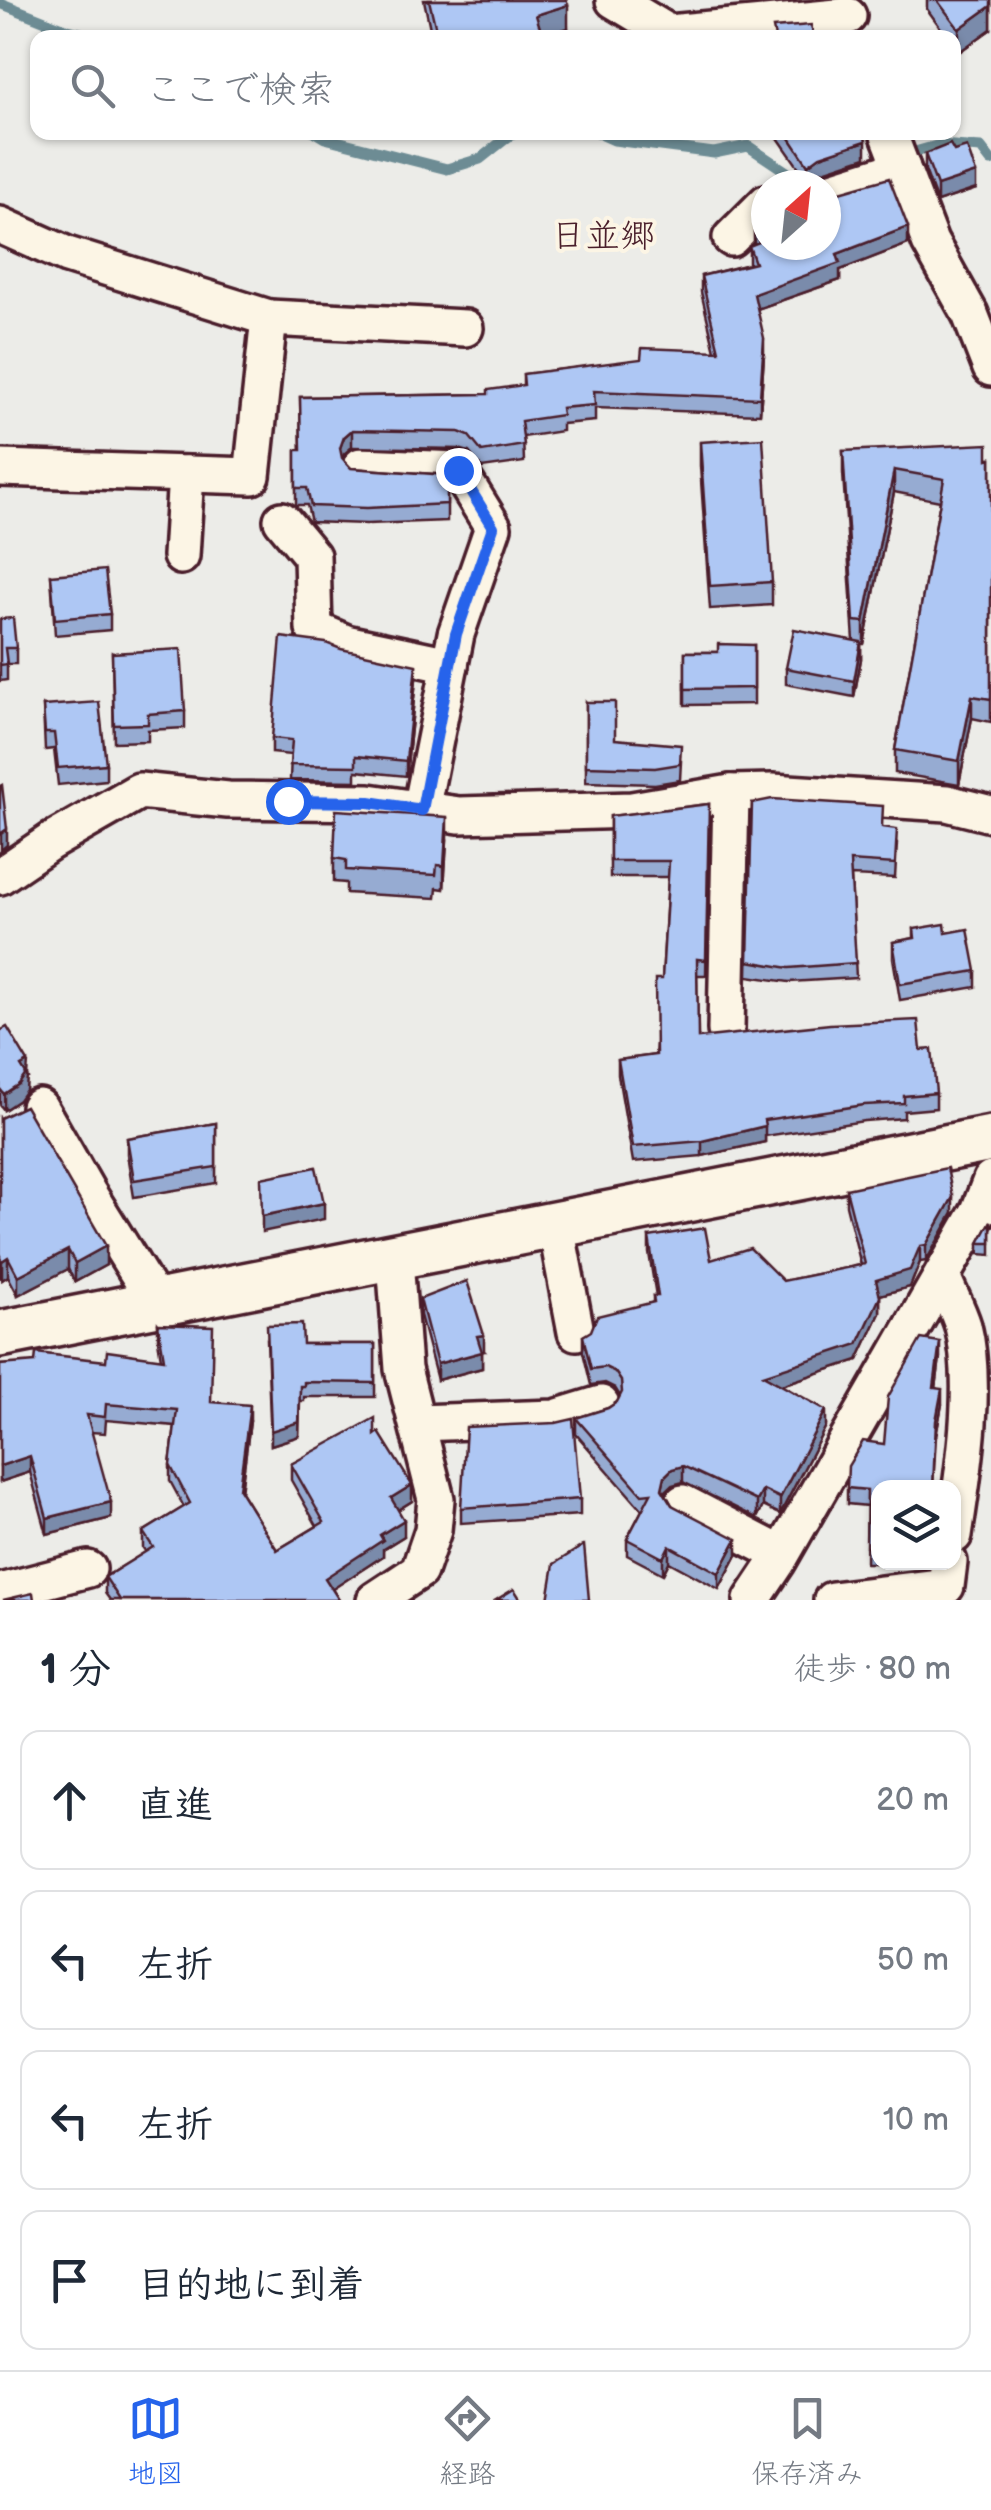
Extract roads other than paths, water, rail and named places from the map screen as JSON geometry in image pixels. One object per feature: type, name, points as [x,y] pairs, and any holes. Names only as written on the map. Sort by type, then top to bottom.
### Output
[{"type":"street","points":[[614,0],[664,30]]},
{"type":"street","points":[[707,30],[858,18]]},
{"type":"street","points":[[841,182],[893,147],[930,242],[970,314],[991,368]]},
{"type":"street","points":[[731,238],[751,218]]},
{"type":"street","points":[[0,224],[67,254],[269,318],[465,328]]},
{"type":"street","points":[[0,468],[252,476],[269,318]]},
{"type":"street","points":[[361,466],[458,470],[493,527],[456,634],[422,810]]},
{"type":"street","points":[[181,556],[186,474]]},
{"type":"street","points":[[282,520],[312,556],[314,629],[346,643],[450,664]]},
{"type":"street","points":[[0,876],[50,842],[139,792],[228,800],[369,802],[459,815],[632,810],[731,794],[772,792],[947,803],[991,814]]},
{"type":"street","points":[[726,1030],[731,794]]},
{"type":"street","points":[[39,1107],[88,1194],[158,1304]]},
{"type":"street","points":[[0,1334],[991,1139]]},
{"type":"street","points":[[752,1600],[987,1201]]},
{"type":"street","points":[[556,1226],[576,1332]]},
{"type":"street","points":[[375,1600],[419,1571],[432,1530],[436,1499],[403,1369],[395,1259]]},
{"type":"street","points":[[942,1276],[962,1326],[969,1376],[961,1487]]},
{"type":"street","points":[[418,1423],[555,1418],[601,1404]]},
{"type":"street","points":[[682,1503],[782,1554]]},
{"type":"street","points":[[0,1592],[88,1568]]},
{"type":"street","points":[[832,1600],[946,1586],[948,1570]]},
{"type":"waterway","points":[[0,3],[68,30]]},
{"type":"waterway","points":[[333,140],[447,169],[480,159],[504,140]]},
{"type":"waterway","points":[[614,140],[714,153],[748,146],[784,170]]},
{"type":"waterway","points":[[904,155],[940,145],[981,148],[991,161]]},
{"type":"district","name":"日並郷","points":[[603,236]]}]
